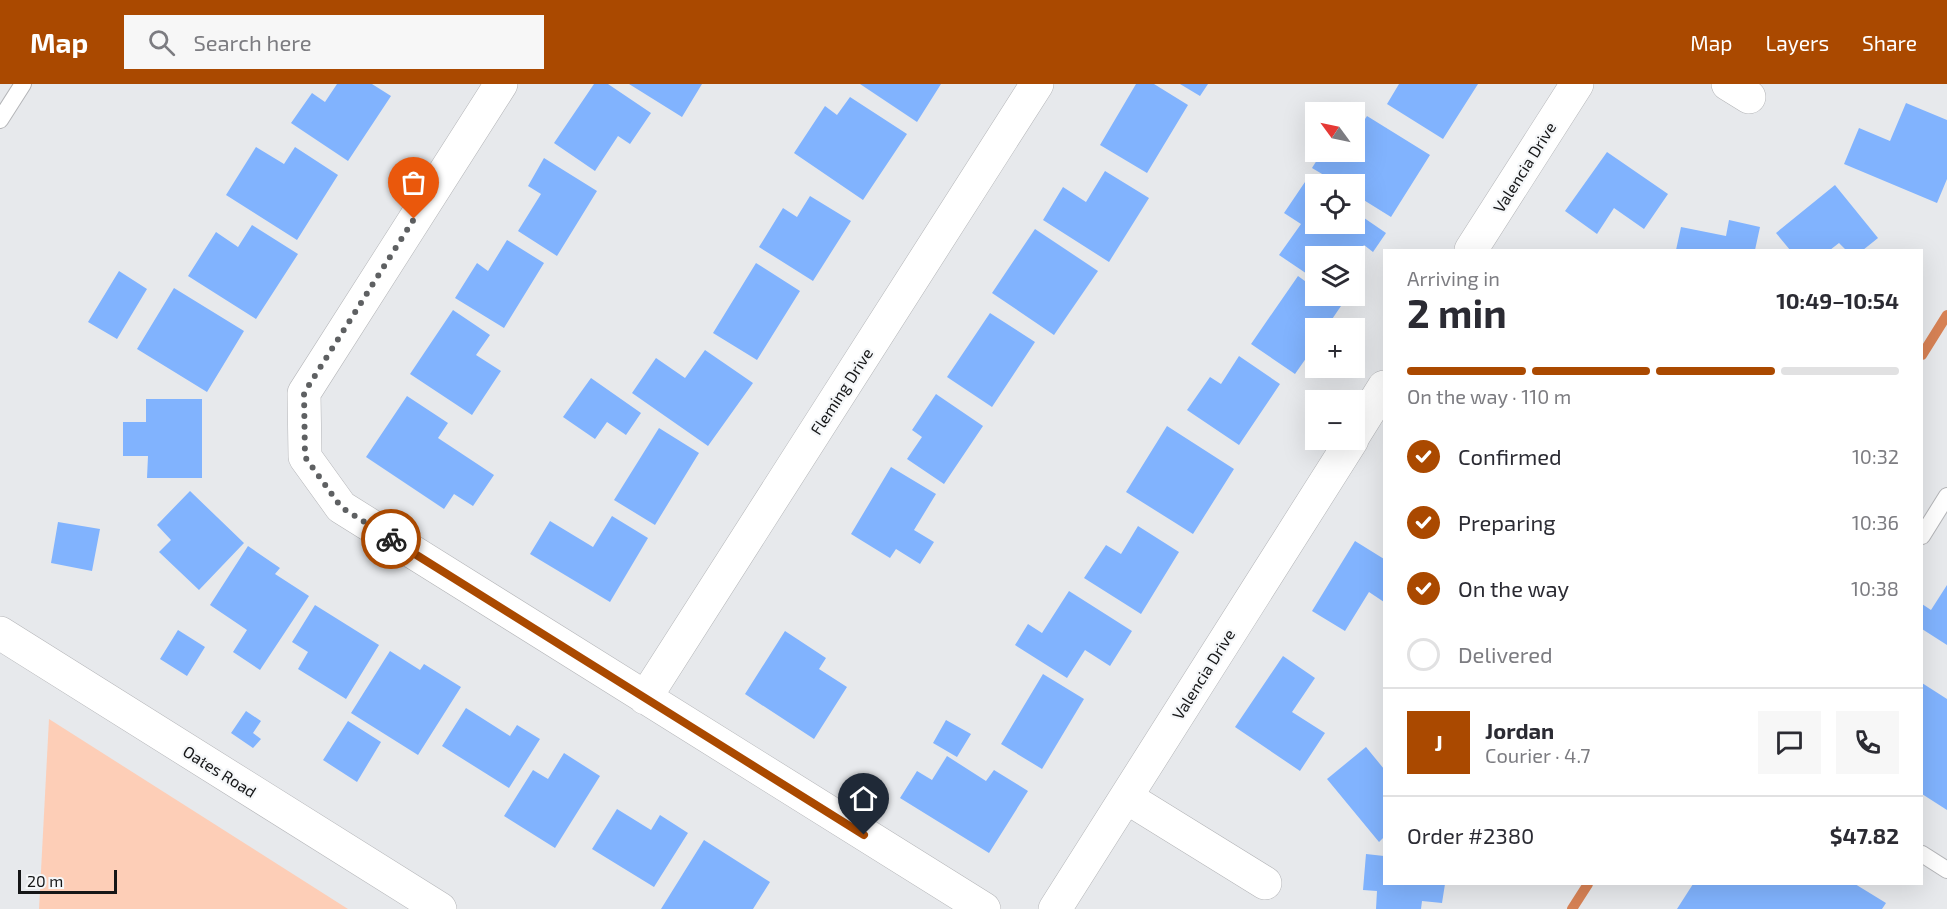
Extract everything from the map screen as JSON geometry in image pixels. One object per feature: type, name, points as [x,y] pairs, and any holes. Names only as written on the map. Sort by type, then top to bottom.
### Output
[{"type":"street","points":[[501,84],[304,393],[305,457],[341,507],[984,909]]},
{"type":"street","name":"Fleming Drive","points":[[645,698],[1037,84]]},
{"type":"street","name":"Valencia Drive","points":[[1472,249],[1577,84]]},
{"type":"street","points":[[1365,420],[1382,398]]},
{"type":"street","name":"Valencia Drive","points":[[1055,909],[1346,450]]},
{"type":"street","name":"Oates Road","points":[[0,633],[440,909]]},
{"type":"street","points":[[1126,797],[1265,883]]},
{"type":"lane","points":[[0,120],[23,84]]},
{"type":"lane","points":[[1923,534],[1947,495]]},
{"type":"lane","points":[[1923,855],[1947,870]]},
{"type":"shaded area","points":[[49,719],[348,909],[39,909]]},
{"type":"building","points":[[337,84],[372,84],[391,96],[348,161],[291,123],[312,93],[325,102]]},
{"type":"building","points":[[594,84],[608,84],[651,113],[630,144],[618,136],[595,171],[554,143]]},
{"type":"building","points":[[629,84],[702,84],[682,117]]},
{"type":"building","points":[[860,84],[941,84],[917,122]]},
{"type":"building","points":[[1136,84],[1154,84],[1188,105],[1147,173],[1100,145]]},
{"type":"building","points":[[1180,84],[1208,84],[1200,96]]},
{"type":"building","points":[[1399,84],[1478,84],[1443,139],[1387,104]]},
{"type":"building","points":[[850,97],[907,134],[863,200],[794,153],[825,106],[837,115]]},
{"type":"building","points":[[1906,103],[1947,120],[1947,179],[1937,203],[1844,164],[1859,128],[1890,141]]},
{"type":"building","points":[[1367,116],[1430,155],[1391,217],[1365,201],[1365,174],[1322,174],[1312,168],[1316,162],[1365,162],[1365,119]]},
{"type":"building","points":[[256,147],[284,164],[295,147],[338,175],[297,240],[226,195]]},
{"type":"building","points":[[1607,152],[1668,194],[1644,229],[1614,208],[1597,234],[1565,211]]},
{"type":"building","points":[[544,158],[597,191],[557,256],[518,231],[541,194],[528,186]]},
{"type":"building","points":[[1105,171],[1149,198],[1109,262],[1043,220],[1063,187],[1086,202]]},
{"type":"building","points":[[1305,182],[1305,234],[1365,234],[1365,219],[1386,233],[1373,252],[1364,245],[1305,246],[1305,273],[1279,255],[1301,224],[1284,213]]},
{"type":"building","points":[[1835,185],[1878,238],[1864,249],[1845,249],[1839,243],[1831,249],[1789,249],[1776,233]]},
{"type":"building","points":[[810,196],[851,221],[813,281],[759,247],[783,208],[797,217]]},
{"type":"building","points":[[1729,220],[1760,227],[1755,249],[1676,249],[1681,227],[1726,236]]},
{"type":"building","points":[[252,225],[298,254],[256,319],[188,276],[216,232],[238,247]]},
{"type":"building","points":[[1035,229],[1098,271],[1054,335],[992,293]]},
{"type":"building","points":[[507,240],[544,263],[504,328],[455,298],[477,263],[488,271]]},
{"type":"building","points":[[756,263],[800,291],[757,360],[713,333]]},
{"type":"building","points":[[119,271],[147,289],[117,339],[88,322]]},
{"type":"building","points":[[1298,276],[1305,281],[1305,306],[1341,306],[1333,318],[1305,318],[1305,360],[1295,374],[1251,344]]},
{"type":"building","points":[[174,288],[244,331],[207,392],[137,349]]},
{"type":"building","points":[[453,310],[490,335],[476,355],[501,371],[472,415],[410,374]]},
{"type":"building","points":[[990,313],[1035,342],[992,407],[947,377]]},
{"type":"building","points":[[705,350],[753,383],[708,446],[632,393],[656,358],[685,378]]},
{"type":"building","points":[[1239,356],[1280,384],[1239,445],[1187,410],[1210,377],[1221,384]]},
{"type":"building","points":[[591,378],[641,413],[626,435],[607,422],[595,439],[563,417]]},
{"type":"building","points":[[936,394],[983,426],[944,484],[907,459],[922,437],[912,430]]},
{"type":"building","points":[[407,396],[448,423],[438,438],[494,475],[473,506],[454,494],[444,509],[366,457]]},
{"type":"building","points":[[146,399],[202,399],[202,478],[147,478],[148,456],[123,456],[123,422],[146,422]]},
{"type":"building","points":[[1167,426],[1234,469],[1193,534],[1126,492]]},
{"type":"building","points":[[659,428],[699,453],[655,525],[614,500]]},
{"type":"building","points":[[891,467],[936,494],[914,530],[934,542],[920,564],[896,549],[890,558],[851,534]]},
{"type":"building","points":[[190,491],[244,543],[199,590],[159,552],[171,540],[157,525]]},
{"type":"building","points":[[612,516],[648,538],[610,602],[530,554],[550,521],[593,547]]},
{"type":"building","points":[[58,522],[100,529],[92,571],[51,563]]},
{"type":"building","points":[[1138,526],[1179,552],[1141,614],[1084,578],[1106,545],[1121,554]]},
{"type":"building","points":[[1355,541],[1383,558],[1383,601],[1369,592],[1345,631],[1312,611]]},
{"type":"building","points":[[248,546],[280,568],[275,574],[309,596],[260,670],[233,652],[247,630],[210,605]]},
{"type":"building","points":[[1947,585],[1947,645],[1923,630],[1923,605],[1931,610]]},
{"type":"building","points":[[1069,591],[1132,631],[1110,666],[1085,650],[1067,678],[1015,645],[1028,624],[1042,633]]},
{"type":"building","points":[[315,605],[379,645],[346,699],[298,669],[308,652],[292,642]]},
{"type":"building","points":[[178,630],[205,647],[187,676],[160,659]]},
{"type":"building","points":[[785,631],[826,658],[819,669],[847,687],[814,739],[745,694]]},
{"type":"building","points":[[390,651],[420,670],[424,664],[461,687],[418,755],[351,713]]},
{"type":"building","points":[[1283,656],[1315,678],[1292,712],[1325,733],[1300,771],[1235,727]]},
{"type":"building","points":[[1043,674],[1084,699],[1042,769],[1001,744]]},
{"type":"building","points":[[1923,684],[1947,699],[1947,810],[1923,795]]},
{"type":"building","points":[[466,708],[510,736],[517,725],[540,739],[509,788],[442,746]]},
{"type":"building","points":[[246,711],[261,721],[253,733],[261,739],[253,748],[231,733]]},
{"type":"building","points":[[946,720],[971,734],[957,757],[933,743]]},
{"type":"building","points":[[348,721],[381,742],[357,782],[323,760]]},
{"type":"building","points":[[1366,747],[1383,768],[1383,838],[1379,842],[1327,779]]},
{"type":"building","points":[[564,753],[600,776],[555,848],[504,816],[533,770],[548,779]]},
{"type":"building","points":[[947,756],[986,781],[994,770],[1028,791],[989,853],[900,798],[917,771],[932,780]]},
{"type":"building","points":[[617,809],[651,830],[660,815],[688,833],[654,887],[592,849]]},
{"type":"building","points":[[704,840],[770,882],[753,909],[661,909]]},
{"type":"building","points":[[1366,854],[1383,856],[1383,885],[1445,885],[1442,903],[1422,901],[1421,909],[1376,909],[1377,891],[1363,890]]},
{"type":"building","points":[[1692,885],[1857,885],[1886,903],[1882,909],[1677,909]]},
{"type":"waterway","points":[[1923,353],[1947,315]]},
{"type":"waterway","points":[[1572,909],[1587,885]]},
{"type":"way so far","points":[[391,539],[341,507],[305,457],[304,393],[414,219]]},
{"type":"route","points":[[391,539],[864,835]]}]
